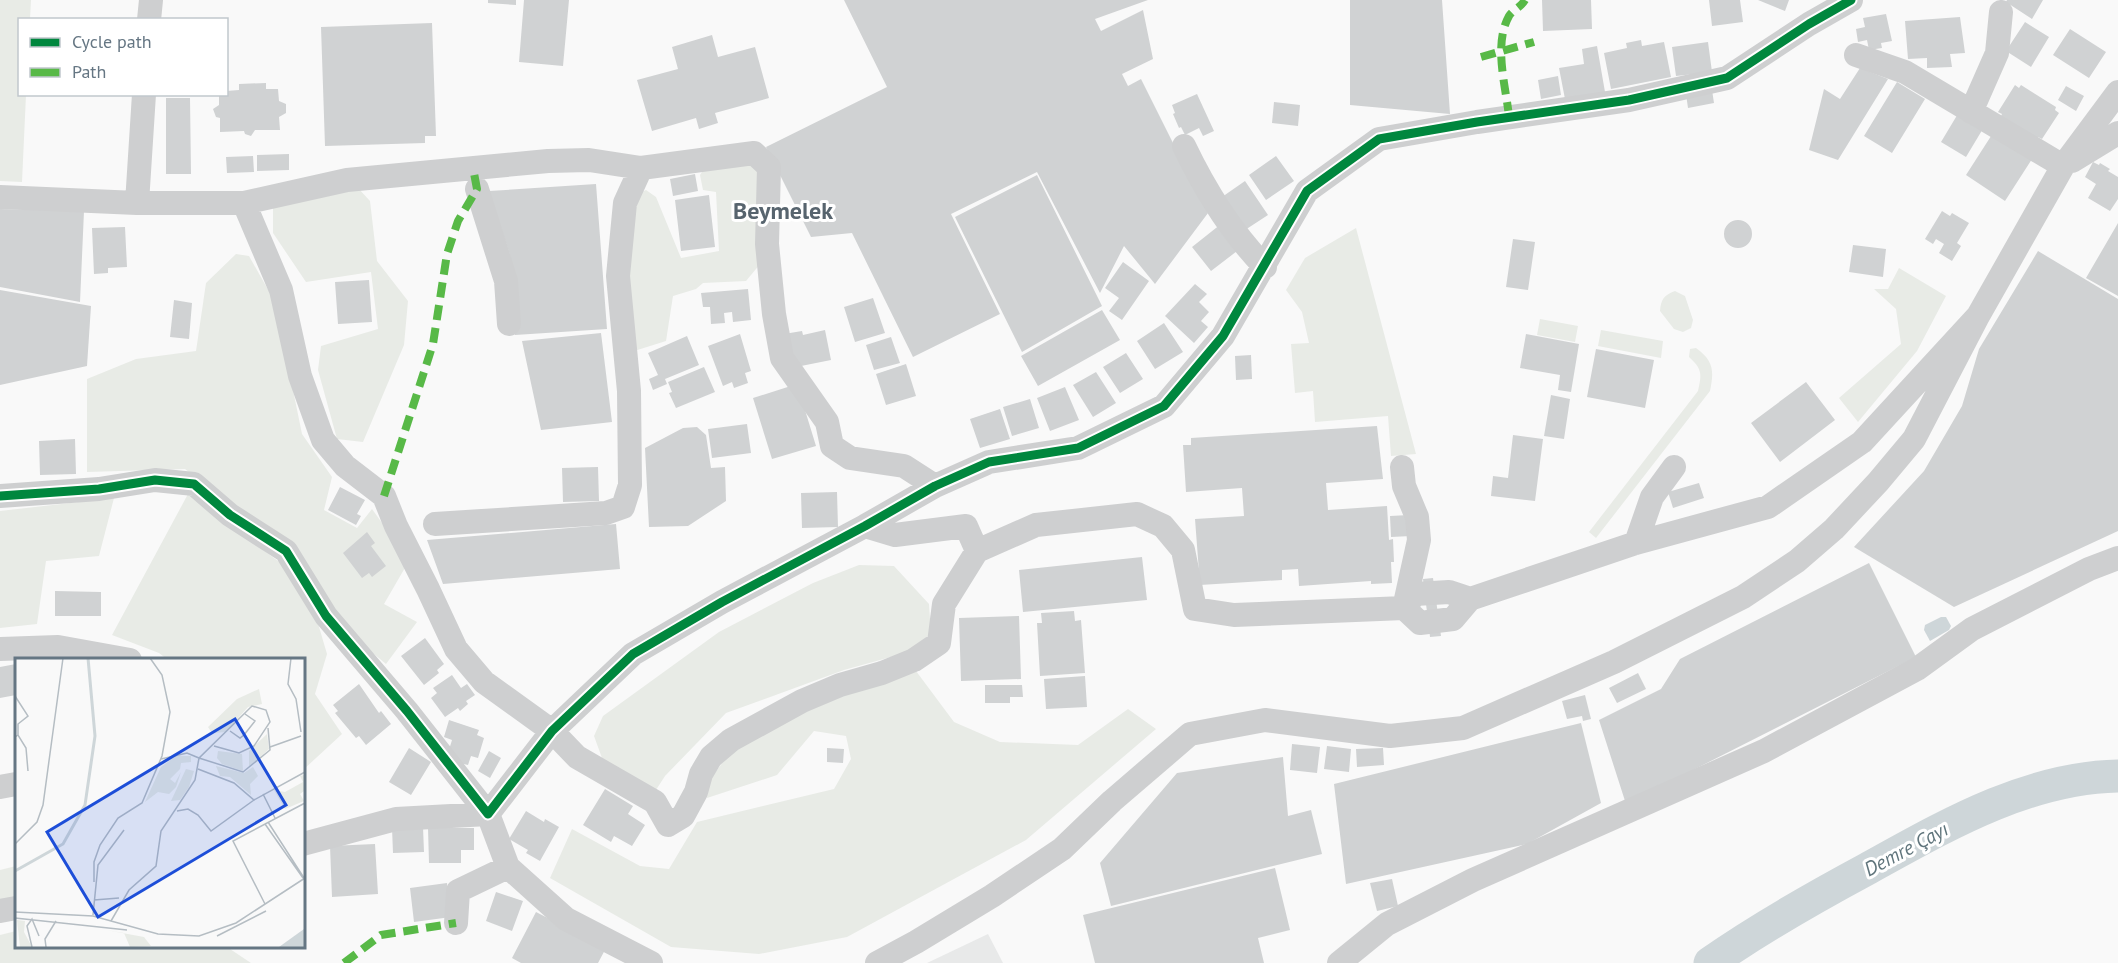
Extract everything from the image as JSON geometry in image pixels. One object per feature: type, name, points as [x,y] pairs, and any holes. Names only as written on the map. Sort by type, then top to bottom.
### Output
[{"type":"street","points":[[149,18],[151,0]]},
{"type":"street","points":[[304,844],[396,819],[488,814],[552,731],[633,654],[722,602],[935,486],[989,462],[1078,448],[1164,406],[1223,336],[1307,191],[1379,139],[1629,100],[1727,78],[1809,24],[1851,0]]},
{"type":"street","points":[[1971,112],[1997,53],[2001,12]]},
{"type":"street","points":[[1856,55],[1905,72],[2063,166]]},
{"type":"street","points":[[877,963],[992,896],[1062,849],[1112,801],[1190,734],[1265,720],[1390,736],[1463,728],[1614,662],[1743,597],[1797,561],[1834,529],[1914,439],[1978,316],[2063,166],[2118,92]]},
{"type":"street","points":[[137,203],[144,96]]},
{"type":"street","points":[[2063,166],[2118,133]]},
{"type":"street","points":[[1184,146],[1198,176],[1242,244],[1264,267]]},
{"type":"street","points":[[0,196],[137,203],[244,203],[347,180],[548,160],[589,160],[641,168],[754,153],[769,167],[767,244],[774,314],[782,358],[827,422],[832,446],[850,458],[904,466],[935,486]]},
{"type":"street","points":[[435,524],[606,513],[623,507],[630,485],[629,391],[618,276],[625,203],[641,168]]},
{"type":"street","points":[[477,189],[507,281],[509,324]]},
{"type":"street","points":[[244,203],[281,290],[300,376],[323,440],[345,466],[384,496],[396,526],[456,649],[484,682],[552,731],[577,757],[655,802],[668,825],[683,816],[711,757],[731,740],[802,701],[840,685],[882,673],[914,660],[939,644],[944,604],[977,551],[1036,525],[1137,514],[1163,526],[1183,550],[1195,609],[1234,615],[1404,608],[1415,594],[1449,592],[1470,599],[1636,543],[1768,507],[1862,441],[1978,316]]},
{"type":"street","points":[[1402,467],[1404,486],[1417,517],[1419,540],[1404,608]]},
{"type":"street","points":[[1636,543],[1652,497],[1674,467]]},
{"type":"street","points":[[0,496],[99,489],[155,480],[194,484],[230,515],[286,551],[326,616],[407,711],[488,814],[508,867],[566,919],[651,963]]},
{"type":"street","points":[[865,526],[895,535],[966,526],[977,551]]},
{"type":"street","points":[[1338,963],[1387,924],[1473,880],[1764,752],[1917,669],[1972,629],[2089,569],[2118,558]]},
{"type":"street","points":[[0,649],[58,647],[119,658]]},
{"type":"street","points":[[0,787],[15,784]]},
{"type":"street","points":[[456,923],[458,891],[508,867]]},
{"type":"street","points":[[0,911],[15,908]]},
{"type":"shaded area","points":[[0,0],[31,0],[30,18],[18,18],[18,96],[26,96],[22,182],[0,181]]},
{"type":"shaded area","points":[[756,165],[763,179],[761,263],[746,281],[703,283],[696,289],[673,296],[666,341],[631,352],[623,288],[637,194],[646,190],[656,197],[681,258],[719,251],[716,192],[703,190],[700,175],[704,169]]},
{"type":"shaded area","points":[[358,188],[370,201],[377,261],[408,301],[404,345],[363,442],[337,439],[318,370],[321,346],[378,329],[371,272],[306,282],[273,233],[273,205]]},
{"type":"shaded area","points":[[1356,228],[1416,454],[1391,456],[1388,416],[1315,422],[1313,391],[1295,393],[1291,344],[1309,343],[1302,312],[1286,290],[1305,258]]},
{"type":"shaded area","points":[[236,254],[249,256],[275,302],[302,434],[332,477],[324,510],[357,528],[372,509],[395,541],[406,566],[384,604],[417,622],[386,664],[342,627],[249,518],[185,469],[87,472],[87,379],[136,359],[196,351],[206,283]]},
{"type":"shaded area","points":[[1899,268],[1946,296],[1917,351],[1858,422],[1839,398],[1901,344],[1896,309],[1874,289],[1888,289]]},
{"type":"shaded area","points":[[1675,291],[1685,296],[1693,320],[1691,328],[1683,332],[1674,329],[1660,311],[1664,298]]},
{"type":"shaded area","points":[[1540,319],[1578,326],[1575,342],[1537,335]]},
{"type":"shaded area","points":[[1601,330],[1663,341],[1661,358],[1598,346]]},
{"type":"shaded area","points":[[1696,348],[1706,357],[1711,367],[1710,391],[1596,538],[1589,532],[1698,391],[1700,372],[1689,357],[1690,349]]},
{"type":"shaded area","points":[[188,494],[282,564],[317,620],[327,654],[315,694],[342,734],[304,769],[304,658],[165,658],[159,653],[112,635]]},
{"type":"shaded area","points":[[114,498],[99,556],[46,561],[37,624],[0,628],[0,511]]},
{"type":"shaded area","points":[[859,565],[894,566],[929,604],[931,634],[909,652],[844,670],[726,713],[665,776],[654,793],[602,758],[594,736],[603,716],[719,632],[813,583]]},
{"type":"shaded area","points":[[1946,617],[1951,626],[1949,630],[1930,641],[1924,630],[1925,625]]},
{"type":"shaded area","points":[[916,671],[954,722],[1000,742],[1078,745],[1128,709],[1156,729],[1026,840],[847,937],[759,954],[671,947],[550,878],[572,829],[640,866],[669,869],[697,822],[834,789],[851,759],[846,736],[814,731],[777,775],[707,798],[709,781],[731,751],[826,699]]},
{"type":"shaded area","points":[[15,866],[15,902],[0,906],[0,870]]},
{"type":"shaded area","points":[[15,931],[15,948],[228,948],[251,963],[0,963],[0,935]]},
{"type":"shaded area","points":[[988,934],[1003,963],[927,963]]},
{"type":"building","points":[[488,0],[516,0],[516,5],[488,3]]},
{"type":"building","points":[[524,0],[569,0],[563,66],[519,62]]},
{"type":"building","points":[[844,0],[1148,0],[1095,19],[1101,31],[1143,10],[1153,59],[1122,74],[1128,86],[1141,79],[1208,213],[1155,284],[1124,246],[1100,293],[1037,172],[951,214],[1000,314],[913,357],[852,233],[811,237],[766,147],[887,87]]},
{"type":"building","points":[[1350,0],[1442,0],[1450,114],[1350,105]]},
{"type":"building","points":[[1542,0],[1591,0],[1592,29],[1543,31]]},
{"type":"building","points":[[1709,0],[1740,0],[1743,22],[1712,26]]},
{"type":"building","points":[[1758,0],[1789,0],[1785,11]]},
{"type":"building","points":[[2007,0],[2043,0],[2032,19],[2006,2]]},
{"type":"building","points":[[1886,14],[1892,41],[1881,43],[1882,48],[1869,50],[1867,40],[1858,42],[1856,29],[1865,27],[1863,18]]},
{"type":"building","points":[[1960,17],[1965,53],[1950,54],[1952,67],[1927,68],[1927,58],[1908,59],[1905,21]]},
{"type":"building","points":[[2025,22],[2049,37],[2031,67],[2006,51]]},
{"type":"building","points":[[432,23],[436,136],[425,136],[425,143],[325,146],[321,27]]},
{"type":"building","points":[[2070,29],[2106,52],[2089,78],[2053,55]]},
{"type":"building","points":[[712,35],[718,57],[755,47],[769,98],[715,113],[718,123],[699,129],[696,118],[652,131],[637,80],[678,69],[672,47]]},
{"type":"building","points":[[1641,40],[1642,46],[1664,42],[1671,77],[1611,89],[1604,53],[1627,48],[1626,43]]},
{"type":"building","points":[[1708,42],[1712,72],[1676,76],[1672,47]]},
{"type":"building","points":[[1597,46],[1605,92],[1565,99],[1559,68],[1584,64],[1582,49]]},
{"type":"building","points":[[1860,68],[1888,79],[1838,160],[1809,150],[1824,89],[1840,99]]},
{"type":"building","points":[[1558,76],[1561,95],[1541,99],[1538,80]]},
{"type":"building","points":[[1897,82],[1925,99],[1892,153],[1864,136]]},
{"type":"building","points":[[266,83],[266,89],[278,89],[279,101],[286,104],[286,113],[279,117],[280,130],[255,130],[251,136],[245,134],[244,131],[220,132],[220,118],[216,117],[213,109],[219,105],[219,96],[228,96],[228,91],[239,90],[239,84]]},
{"type":"building","points":[[2015,85],[2019,88],[2021,85],[2056,107],[2055,110],[2059,113],[2042,139],[2038,137],[2036,140],[2000,118],[2002,114],[1998,112]]},
{"type":"building","points":[[2066,86],[2084,96],[2076,111],[2058,100]]},
{"type":"building","points":[[1712,90],[1714,103],[1688,108],[1686,94]]},
{"type":"building","points":[[1197,94],[1214,131],[1203,136],[1199,128],[1185,135],[1181,127],[1179,128],[1172,105]]},
{"type":"building","points":[[166,98],[190,98],[191,174],[166,174]]},
{"type":"building","points":[[1274,102],[1300,105],[1298,126],[1272,123]]},
{"type":"building","points":[[1959,112],[1984,127],[1966,157],[1941,142]]},
{"type":"building","points":[[1993,133],[2032,159],[2005,201],[1966,175]]},
{"type":"building","points":[[289,154],[289,170],[257,171],[257,155]]},
{"type":"building","points":[[253,156],[254,172],[227,173],[226,157]]},
{"type":"building","points":[[1276,156],[1294,181],[1266,200],[1249,175]]},
{"type":"building","points":[[2093,162],[2110,169],[2108,171],[2118,177],[2118,199],[2110,211],[2088,198],[2096,184],[2085,177]]},
{"type":"building","points":[[695,174],[698,191],[673,196],[670,179]]},
{"type":"building","points":[[1037,175],[1102,306],[1022,352],[955,217]]},
{"type":"building","points":[[1245,181],[1268,215],[1245,230],[1222,197]]},
{"type":"building","points":[[596,184],[607,329],[515,335],[510,255],[489,191]]},
{"type":"building","points":[[709,195],[715,247],[681,251],[675,200]]},
{"type":"building","points":[[0,209],[84,211],[80,302],[0,287]]},
{"type":"building","points":[[1942,211],[1950,216],[1952,213],[1969,223],[1957,243],[1961,246],[1952,261],[1939,253],[1944,244],[1936,239],[1933,244],[1925,239]]},
{"type":"building","points":[[1738,220],[1748,224],[1752,234],[1748,244],[1738,248],[1728,244],[1724,234],[1728,224]]},
{"type":"building","points":[[2118,223],[2118,296],[2086,278]]},
{"type":"building","points":[[1221,224],[1241,248],[1211,271],[1192,247]]},
{"type":"building","points":[[125,227],[127,267],[108,268],[108,273],[94,274],[92,228]]},
{"type":"building","points":[[1513,239],[1535,242],[1528,290],[1506,287]]},
{"type":"building","points":[[1853,245],[1886,249],[1883,277],[1849,272]]},
{"type":"building","points":[[2038,251],[2118,299],[2118,531],[1954,607],[1854,547],[1924,471],[1962,406],[1979,349]]},
{"type":"building","points":[[1123,262],[1149,281],[1122,320],[1109,311],[1119,298],[1105,288]]},
{"type":"building","points":[[369,280],[372,322],[338,324],[335,282]]},
{"type":"building","points":[[1195,284],[1207,294],[1199,302],[1209,312],[1201,321],[1208,327],[1194,343],[1165,316]]},
{"type":"building","points":[[748,289],[751,320],[733,322],[732,312],[724,313],[725,323],[711,324],[710,307],[703,307],[701,293]]},
{"type":"building","points":[[0,290],[91,306],[87,366],[0,385]]},
{"type":"building","points":[[873,298],[885,333],[855,342],[844,307]]},
{"type":"building","points":[[174,300],[192,303],[189,339],[170,337]]},
{"type":"building","points":[[1102,310],[1120,340],[1038,386],[1021,356]]},
{"type":"building","points":[[1164,323],[1183,352],[1155,369],[1137,341]]},
{"type":"building","points":[[825,330],[831,360],[791,368],[784,334],[802,331],[803,335]]},
{"type":"building","points":[[601,333],[612,422],[541,430],[522,341]]},
{"type":"building","points":[[740,334],[751,371],[745,373],[748,383],[734,388],[732,382],[723,386],[708,346]]},
{"type":"building","points":[[1526,334],[1579,344],[1571,392],[1558,390],[1560,375],[1520,368]]},
{"type":"building","points":[[687,336],[699,365],[665,379],[667,384],[653,390],[649,379],[658,375],[648,353]]},
{"type":"building","points":[[891,337],[900,363],[874,370],[866,345]]},
{"type":"building","points":[[1596,349],[1654,360],[1645,408],[1587,397]]},
{"type":"building","points":[[1126,353],[1143,379],[1120,393],[1103,367]]},
{"type":"building","points":[[1251,355],[1252,379],[1236,380],[1235,356]]},
{"type":"building","points":[[906,364],[916,396],[886,405],[876,374]]},
{"type":"building","points":[[704,367],[715,392],[676,408],[669,393],[672,392],[668,382]]},
{"type":"building","points":[[1096,372],[1116,403],[1093,417],[1073,385]]},
{"type":"building","points":[[1806,382],[1835,420],[1780,462],[1751,423]]},
{"type":"building","points":[[797,384],[816,446],[772,459],[753,398]]},
{"type":"building","points":[[1065,387],[1079,420],[1050,431],[1037,398]]},
{"type":"building","points":[[1551,395],[1570,399],[1564,439],[1544,436]]},
{"type":"building","points":[[1030,399],[1039,428],[1012,436],[1003,407]]},
{"type":"building","points":[[1000,409],[1010,439],[980,448],[970,419]]},
{"type":"building","points":[[747,424],[751,453],[712,458],[708,429]]},
{"type":"building","points":[[1377,426],[1383,479],[1326,483],[1328,510],[1387,506],[1389,540],[1393,539],[1392,583],[1371,584],[1371,581],[1299,586],[1298,569],[1282,570],[1282,580],[1200,585],[1195,519],[1244,516],[1242,488],[1186,492],[1183,445],[1191,445],[1191,438]]},
{"type":"building","points":[[697,427],[706,435],[711,468],[725,467],[726,501],[688,526],[649,527],[645,448],[683,428]]},
{"type":"building","points":[[1513,435],[1543,439],[1535,501],[1491,496],[1493,476],[1508,478]]},
{"type":"building","points":[[75,439],[76,474],[40,475],[39,441]]},
{"type":"building","points":[[598,467],[599,501],[563,502],[562,468]]},
{"type":"building","points":[[1699,483],[1704,498],[1673,508],[1668,492]]},
{"type":"building","points":[[340,487],[365,500],[357,514],[361,516],[356,525],[328,510]]},
{"type":"building","points":[[837,492],[838,527],[802,528],[801,493]]},
{"type":"building","points":[[1409,515],[1411,536],[1391,537],[1390,516]]},
{"type":"building","points":[[616,524],[620,569],[443,584],[427,540]]},
{"type":"building","points":[[367,532],[375,543],[371,546],[386,566],[372,577],[369,573],[362,578],[343,553]]},
{"type":"building","points":[[1142,557],[1147,600],[1023,612],[1019,570]]},
{"type":"building","points":[[1869,563],[1916,657],[1626,804],[1599,720],[1661,689],[1680,659]]},
{"type":"building","points":[[1433,578],[1441,636],[1430,637],[1423,579]]},
{"type":"building","points":[[55,591],[101,592],[101,616],[55,616]]},
{"type":"building","points":[[1074,611],[1075,621],[1081,620],[1085,673],[1040,676],[1037,623],[1042,623],[1041,613]]},
{"type":"building","points":[[1019,616],[1021,679],[961,681],[959,618]]},
{"type":"building","points":[[425,638],[444,664],[437,670],[439,673],[424,685],[401,656]]},
{"type":"building","points":[[15,664],[15,695],[0,698],[0,667]]},
{"type":"building","points":[[1638,673],[1646,689],[1617,703],[1609,688]]},
{"type":"building","points":[[452,675],[461,688],[467,684],[475,695],[466,701],[468,704],[460,711],[458,708],[445,717],[431,698],[437,693],[433,688]]},
{"type":"building","points":[[1085,676],[1087,707],[1046,709],[1044,679]]},
{"type":"building","points":[[359,684],[379,713],[381,711],[391,724],[366,745],[359,736],[356,738],[335,713],[338,711],[333,705]]},
{"type":"building","points":[[985,685],[1022,685],[1023,697],[1010,697],[1010,703],[985,703]]},
{"type":"building","points":[[1585,695],[1591,719],[1583,721],[1582,716],[1567,719],[1562,701]]},
{"type":"building","points":[[449,720],[479,730],[477,735],[484,738],[478,758],[471,756],[468,765],[451,761],[448,753],[452,740],[444,737]]},
{"type":"building","points":[[1581,723],[1601,803],[1527,844],[1346,884],[1334,784]]},
{"type":"building","points":[[1292,744],[1320,747],[1317,773],[1290,770]]},
{"type":"building","points":[[1327,746],[1351,749],[1349,772],[1324,769]]},
{"type":"building","points":[[409,748],[431,762],[411,795],[389,782]]},
{"type":"building","points":[[827,748],[844,749],[843,763],[827,762]]},
{"type":"building","points":[[1383,748],[1384,765],[1357,767],[1356,749]]},
{"type":"building","points":[[489,751],[501,758],[490,778],[478,771]]},
{"type":"building","points":[[1283,757],[1288,816],[1311,810],[1322,854],[1111,906],[1100,863],[1177,773]]},
{"type":"building","points":[[605,789],[633,806],[628,814],[645,825],[632,846],[614,836],[611,842],[583,825]]},
{"type":"building","points":[[526,811],[544,822],[545,819],[559,827],[540,861],[526,853],[528,850],[509,839]]},
{"type":"building","points":[[423,827],[424,852],[393,853],[392,828]]},
{"type":"building","points":[[428,828],[474,828],[474,850],[461,850],[461,863],[429,863]]},
{"type":"building","points":[[375,844],[378,894],[332,897],[330,846]]},
{"type":"building","points":[[1275,868],[1290,930],[1258,938],[1264,963],[1095,963],[1083,915]]},
{"type":"building","points":[[1392,879],[1398,906],[1377,911],[1370,883]]},
{"type":"building","points":[[447,883],[451,917],[414,922],[410,888]]},
{"type":"building","points":[[496,892],[523,901],[512,931],[486,921]]},
{"type":"building","points":[[536,912],[606,948],[598,963],[521,963],[512,958]]},
{"type":"waterway","name":"Demre Çayı","points":[[1710,963],[1807,902],[1956,821],[1987,807],[2051,785],[2118,776]]},
{"type":"marked path","points":[[1509,117],[1502,66],[1502,40],[1509,16],[1525,0]]},
{"type":"marked path","points":[[1481,57],[1534,42]]},
{"type":"marked path","points":[[384,496],[433,344],[447,254],[458,221],[477,189],[473,168]]},
{"type":"marked path","points":[[344,963],[381,935],[456,923]]},
{"type":"cycle path","points":[[0,496],[99,489],[155,480],[194,484],[230,515],[286,551],[326,616],[407,711],[488,814],[552,731],[633,654],[722,602],[935,486],[989,462],[1078,448],[1164,406],[1223,336],[1307,191],[1379,139],[1629,100],[1727,78],[1809,24],[1851,0]]},
{"type":"district","name":"Beymelek","points":[[783,210]]}]
